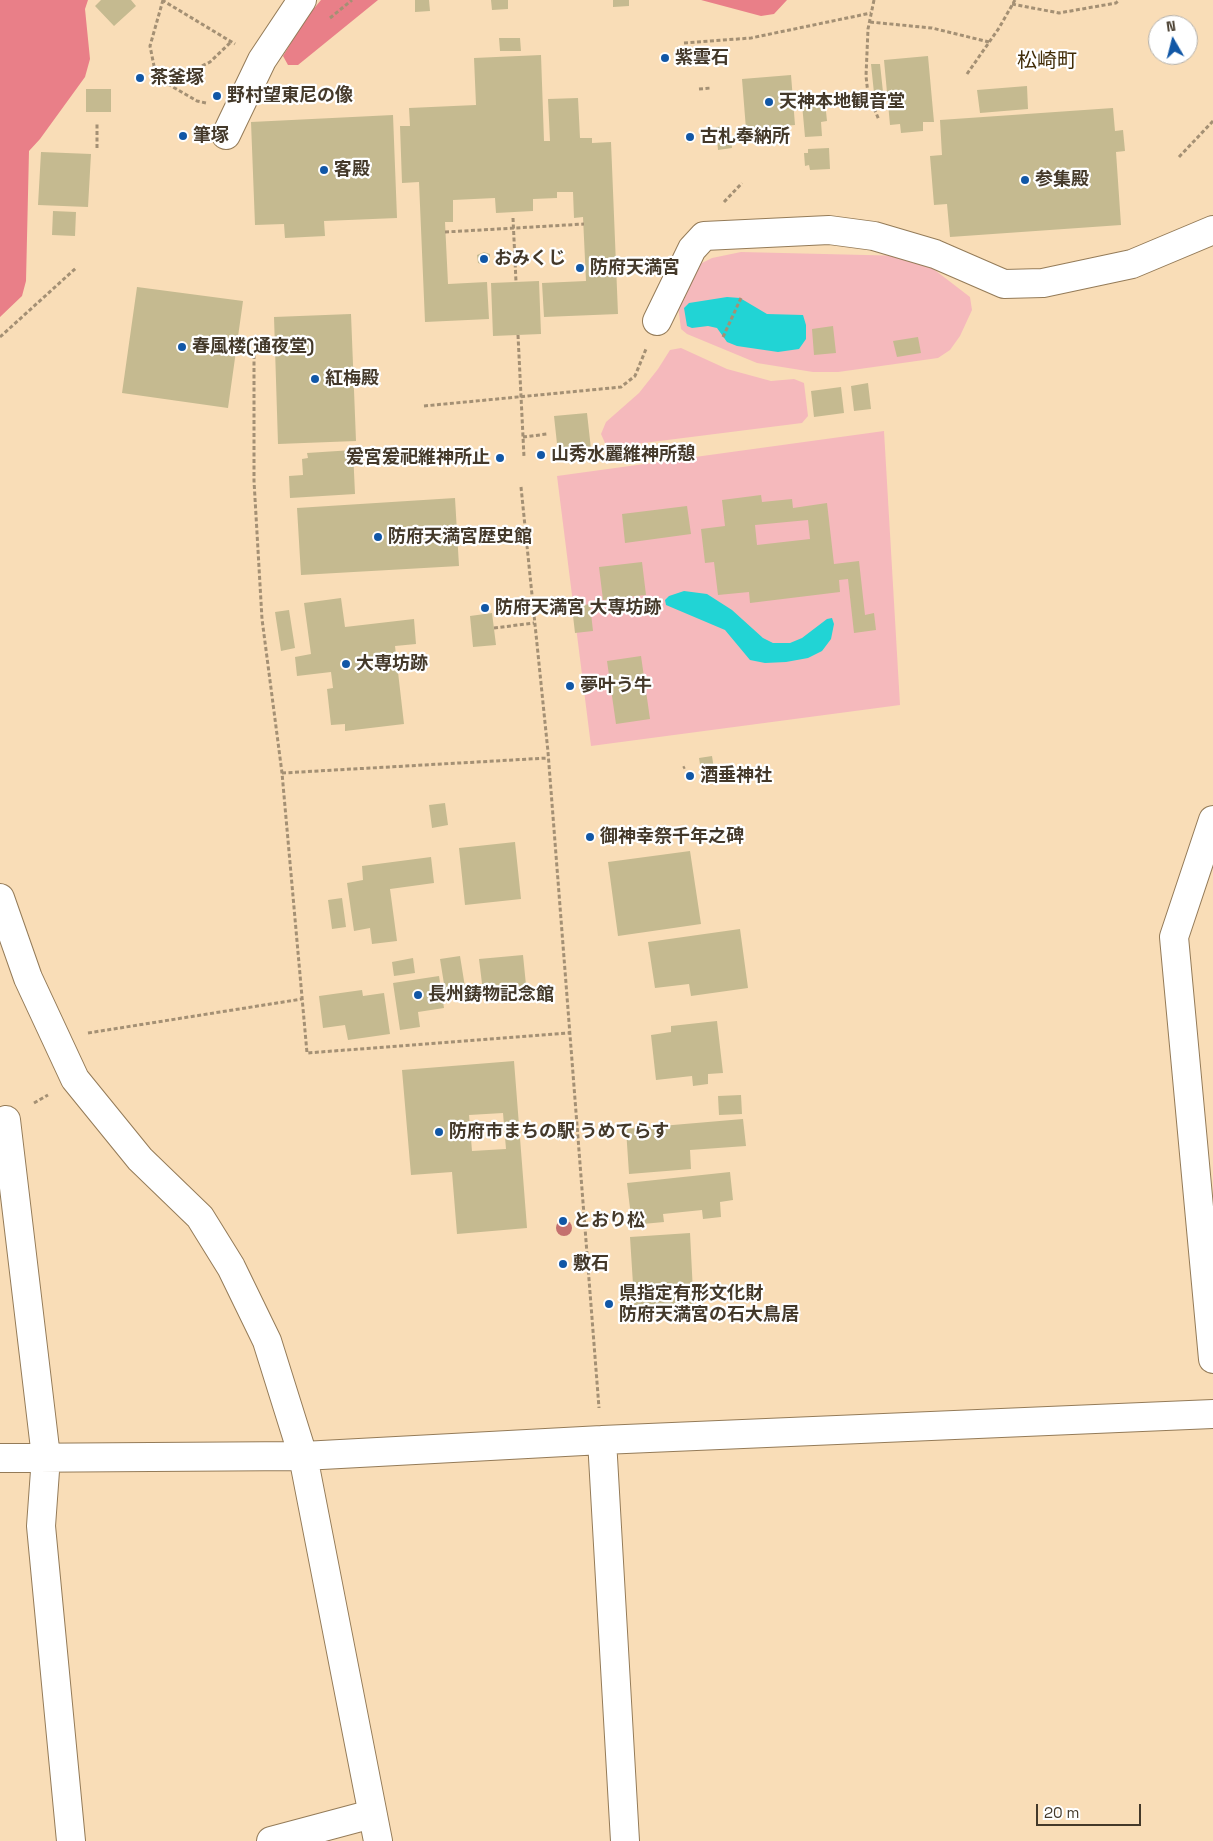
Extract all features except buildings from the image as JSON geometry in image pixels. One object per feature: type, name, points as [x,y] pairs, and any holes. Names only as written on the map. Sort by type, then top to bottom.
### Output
[{"type":"street","points":[[226,135],[262,60],[302,0]]},
{"type":"street","points":[[657,321],[692,249],[704,236],[829,230],[874,236],[935,254],[1004,284],[1043,283],[1132,264],[1213,230]]},
{"type":"street","points":[[1213,820],[1174,937],[1213,1359]]},
{"type":"street","points":[[0,898],[28,978],[75,1079],[140,1159],[200,1217],[231,1267],[267,1341],[302,1456],[378,1841]]},
{"type":"street","points":[[6,1120],[46,1456],[40,1526],[71,1841]]},
{"type":"street","points":[[0,1458],[46,1456],[302,1456],[602,1440],[1213,1414]]},
{"type":"street","points":[[602,1440],[625,1841]]},
{"type":"street","points":[[271,1841],[372,1814]]},
{"type":"path","points":[[197,101],[166,83],[154,66],[150,46],[163,0],[262,60]]},
{"type":"path","points":[[874,0],[870,22],[866,76],[868,94],[879,120]]},
{"type":"path","points":[[967,74],[1015,0]]},
{"type":"path","points":[[1012,4],[1059,13],[1116,3],[1118,0]]},
{"type":"path","points":[[684,43],[751,38],[871,13]]},
{"type":"path","points":[[870,22],[932,28],[989,42]]},
{"type":"path","points":[[166,83],[210,62],[231,42]]},
{"type":"path","points":[[699,89],[711,88]]},
{"type":"path","points":[[1179,157],[1213,121]]},
{"type":"path","points":[[97,122],[97,148]]},
{"type":"path","points":[[723,203],[742,183]]},
{"type":"path","points":[[513,218],[516,282]]},
{"type":"path","points":[[446,232],[584,224]]},
{"type":"path","points":[[0,337],[76,268]]},
{"type":"path","points":[[723,337],[741,298]]},
{"type":"path","points":[[424,406],[621,387],[635,376],[657,321]]},
{"type":"path","points":[[518,335],[524,457]]},
{"type":"path","points":[[254,354],[256,540],[262,619],[282,773],[307,1053],[569,1033]]},
{"type":"path","points":[[523,437],[547,434]]},
{"type":"path","points":[[521,487],[548,758],[602,1440]]},
{"type":"path","points":[[494,628],[534,623]]},
{"type":"path","points":[[282,773],[548,758]]},
{"type":"path","points":[[56,1038],[302,998]]},
{"type":"path","points":[[6,1120],[75,1079]]},
{"type":"shaded area","points":[[0,0],[88,0],[85,9],[90,59],[85,77],[40,139],[29,151],[26,281],[22,296],[0,317]]},
{"type":"shaded area","points":[[321,0],[378,0],[298,65],[288,65],[283,56],[306,18]]},
{"type":"shaded area","points":[[701,0],[787,0],[774,14],[761,16]]},
{"type":"shaded area","points":[[741,252],[907,256],[923,261],[970,297],[972,310],[960,336],[950,350],[938,358],[838,372],[813,372],[757,363],[687,334],[681,329],[678,306],[696,266],[712,258]]},
{"type":"shaded area","points":[[681,348],[727,369],[771,381],[794,379],[804,383],[808,416],[802,423],[612,447],[605,443],[601,434],[606,422],[639,393],[670,350]]},
{"type":"shaded area","points":[[884,431],[900,705],[591,746],[557,476]]},
{"type":"water","points":[[727,297],[740,298],[767,314],[803,315],[806,325],[806,339],[799,349],[778,352],[737,346],[727,342],[717,328],[708,326],[692,328],[687,326],[684,308],[689,303]]},
{"type":"water","points":[[684,591],[707,594],[732,610],[763,638],[773,643],[790,643],[802,638],[827,619],[832,618],[834,624],[831,639],[822,651],[808,658],[765,663],[750,660],[725,630],[666,605],[665,600],[669,596]]},
{"type":"place","name":"紫雲石","points":[[665,58]]},
{"type":"place","name":"茶釜塚","points":[[140,78]]},
{"type":"place","name":"野村望東尼の像","points":[[217,96]]},
{"type":"place","name":"天神本地観音堂","points":[[769,102]]},
{"type":"place","name":"筆塚","points":[[183,136]]},
{"type":"place","name":"古札奉納所","points":[[690,137]]},
{"type":"place","name":"客殿","points":[[324,170]]},
{"type":"place","name":"参集殿","points":[[1025,180]]},
{"type":"place","name":"おみくじ","points":[[484,259]]},
{"type":"place","name":"防府天満宮","points":[[580,268]]},
{"type":"place","name":"春風楼(通夜堂)","points":[[182,347]]},
{"type":"place","name":"紅梅殿","points":[[315,379]]},
{"type":"place","name":"山秀水麗維神所憩","points":[[541,455]]},
{"type":"place","name":"爰宮爰祀維神所止","points":[[500,458]]},
{"type":"place","name":"防府天満宮歴史館","points":[[378,537]]},
{"type":"place","name":"防府天満宮 大専坊跡","points":[[485,608]]},
{"type":"place","name":"大専坊跡","points":[[346,664]]},
{"type":"place","name":"夢叶う牛","points":[[570,686]]},
{"type":"place","name":"酒垂神社","points":[[690,776]]},
{"type":"place","name":"御神幸祭千年之碑","points":[[590,837]]},
{"type":"place","name":"長州鋳物記念館","points":[[418,995]]},
{"type":"place","name":"防府市まちの駅 うめてらす","points":[[439,1132]]},
{"type":"place","name":"とおり松","points":[[563,1221]]},
{"type":"place","name":"敷石","points":[[563,1264]]},
{"type":"place","name":"県指定有形文化財 防府天満宮の石大鳥居","points":[[609,1304]]},
{"type":"district","name":"松崎町","points":[[1047,62]]}]
